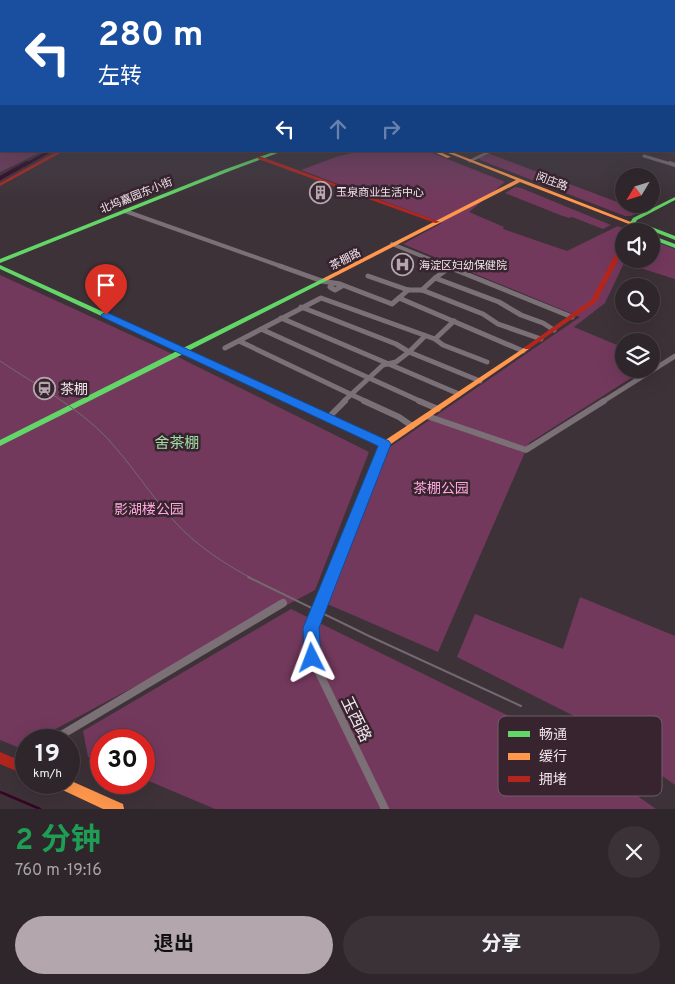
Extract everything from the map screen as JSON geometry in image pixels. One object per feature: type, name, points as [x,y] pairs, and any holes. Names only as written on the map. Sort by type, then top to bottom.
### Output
[{"type":"street","points":[[0,183],[54,152]]},
{"type":"street","points":[[0,183],[60,152]]},
{"type":"street","name":"北坞嘉园东小街","points":[[0,261],[278,152]]},
{"type":"street","name":"闵庄路","points":[[437,152],[565,197]]},
{"type":"street","name":"闵庄路","points":[[443,152],[623,223]]},
{"type":"street","name":"闵庄路","points":[[448,152],[471,160],[517,181]]},
{"type":"street","name":"闵庄路","points":[[451,152],[590,207],[624,223]]},
{"type":"street","points":[[471,160],[489,152]]},
{"type":"street","points":[[644,156],[675,165]]},
{"type":"street","points":[[264,157],[438,222]]},
{"type":"street","name":"茶棚路","points":[[0,443],[183,352],[198,349],[438,222],[514,185],[517,181]]},
{"type":"street","points":[[634,223],[635,219],[675,198]]},
{"type":"street","points":[[640,223],[675,203]]},
{"type":"street","points":[[125,211],[326,282],[335,290],[342,286],[392,304],[408,290]]},
{"type":"street","name":"闵庄路","points":[[660,236],[675,242]]},
{"type":"street","name":"闵庄路","points":[[660,237],[675,242]]},
{"type":"street","points":[[394,245],[572,317]]},
{"type":"street","points":[[0,267],[385,444],[480,381],[594,301],[615,261]]},
{"type":"street","points":[[422,290],[449,268]]},
{"type":"street","points":[[0,271],[172,350],[183,352]]},
{"type":"street","points":[[368,276],[408,290],[422,290],[483,314],[498,324],[541,339]]},
{"type":"street","points":[[435,278],[499,302],[520,315],[543,323],[554,330]]},
{"type":"street","points":[[225,348],[301,307],[325,298],[435,339],[443,345],[487,362]]},
{"type":"street","points":[[399,298],[454,321],[479,334],[523,351]]},
{"type":"street","points":[[301,307],[396,344],[409,352],[480,381]]},
{"type":"street","points":[[281,318],[459,394]]},
{"type":"street","points":[[435,339],[454,321]]},
{"type":"street","points":[[261,329],[438,409]]},
{"type":"street","points":[[328,418],[351,394],[383,366],[396,362],[425,336]]},
{"type":"street","points":[[239,341],[399,417],[412,426]]},
{"type":"street","points":[[428,416],[526,450],[675,356]]},
{"type":"street","name":"玉西路","points":[[385,444],[311,628],[312,658],[385,809]]},
{"type":"street","points":[[71,729],[283,603]]},
{"type":"street","points":[[0,758],[14,763]]},
{"type":"street","points":[[80,792],[118,809]]},
{"type":"green space","points":[[0,152],[41,152],[0,172]]},
{"type":"green space","name":"茶棚公园","points":[[355,152],[430,152],[505,182],[469,212],[504,227],[503,229],[567,251],[615,227],[615,268],[622,268],[617,278],[615,278],[605,303],[574,327],[615,344],[615,378],[631,378],[529,443],[438,652],[325,603],[390,447],[580,317],[403,244],[442,223],[301,170]]},
{"type":"green space","points":[[490,154],[615,201],[615,212],[480,160],[479,158]]},
{"type":"green space","points":[[515,187],[611,225],[603,229],[572,217],[560,215],[505,193]]},
{"type":"green space","points":[[617,213],[637,213],[631,216]]},
{"type":"green space","name":"茶棚公园","points":[[660,243],[675,249],[675,279],[640,268],[660,268]]},
{"type":"green space","name":"影湖楼公园","points":[[0,275],[166,351],[369,452],[315,590],[56,729],[15,729],[15,746],[0,740]]},
{"type":"green space","points":[[580,597],[675,636],[675,785],[662,776],[662,716],[574,716],[457,657],[475,614],[563,649]]},
{"type":"green space","points":[[291,609],[509,716],[498,716],[498,796],[638,796],[656,809],[215,809],[155,784],[155,729],[90,729],[90,758],[88,757],[83,731]]},
{"type":"waterway","points":[[25,165],[48,152]]},
{"type":"waterway","points":[[0,178],[27,163]]},
{"type":"waterway","points":[[0,792],[40,809]]},
{"type":"tram line","points":[[0,361],[70,407],[96,427],[117,449],[158,502],[183,530],[210,553],[251,578]]},
{"type":"tram line","points":[[248,577],[369,636],[521,706]]},
{"type":"traffic: fast","points":[[0,261],[228,170],[278,152]]},
{"type":"traffic: fast","points":[[633,223],[635,219],[675,198]]},
{"type":"traffic: fast","points":[[660,232],[675,238]]},
{"type":"traffic: fast","points":[[660,240],[675,246]]},
{"type":"traffic: fast","points":[[0,267],[337,422]]},
{"type":"traffic: fast","points":[[0,443],[326,279]]},
{"type":"traffic: slow","points":[[436,152],[449,157]]},
{"type":"traffic: slow","points":[[448,152],[630,223]]},
{"type":"traffic: slow","points":[[326,279],[519,180]]},
{"type":"traffic: slow","points":[[337,422],[385,444],[527,348]]},
{"type":"traffic: slow","points":[[80,792],[118,809]]},
{"type":"traffic: jam","points":[[0,185],[60,152]]},
{"type":"traffic: jam","points":[[260,158],[437,222]]},
{"type":"traffic: jam","points":[[527,348],[594,301],[615,260]]},
{"type":"traffic: jam","points":[[0,758],[15,764]]},
{"type":"place","name":"玉泉商业生活中心","points":[[320,192]]},
{"type":"place","name":"海淀区妇幼保健院","points":[[403,265]]},
{"type":"place","name":"茶棚","points":[[44,389]]},
{"type":"district","name":"舍茶棚","points":[[177,443]]},
{"type":"route","points":[[106,315],[385,444],[311,628],[312,658]]}]
